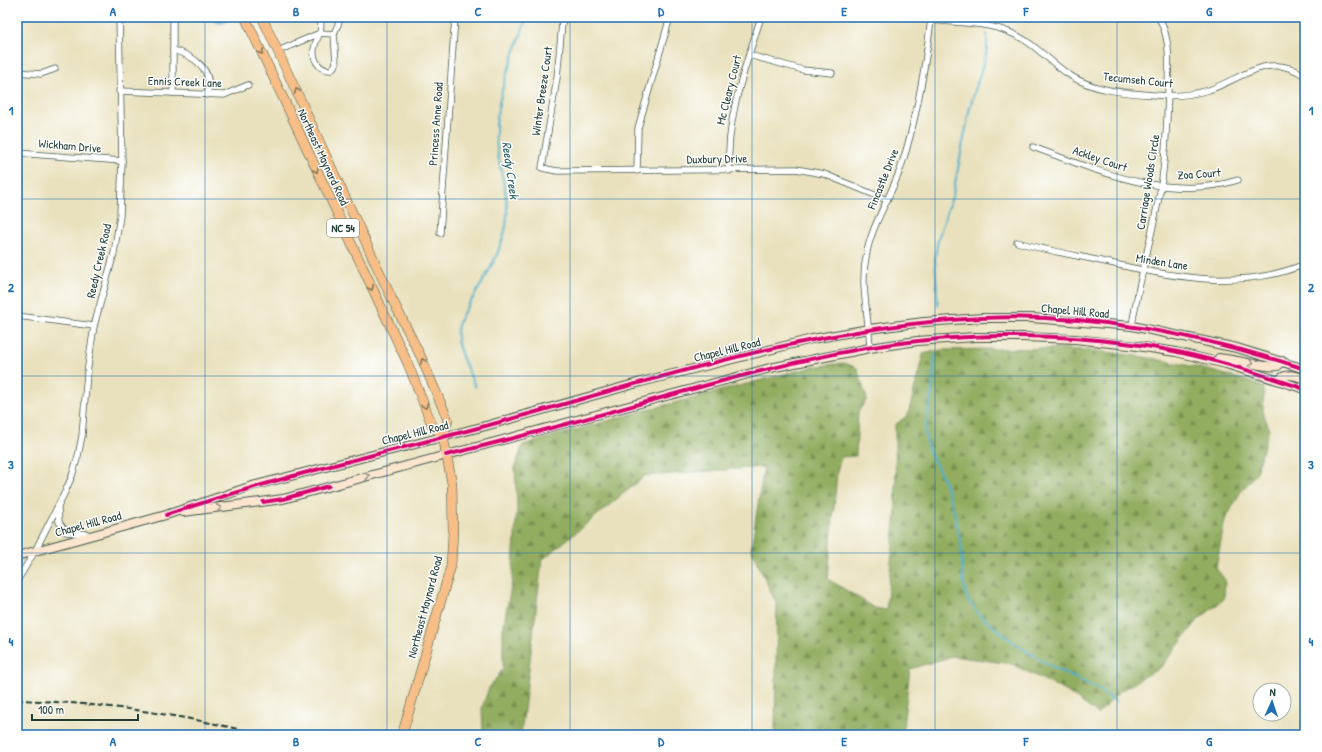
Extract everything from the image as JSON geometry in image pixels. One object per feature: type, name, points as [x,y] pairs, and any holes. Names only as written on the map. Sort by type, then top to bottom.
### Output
[{"type":"main road","name":"Northeast Maynard Road","points":[[245,17],[405,358],[432,425],[443,436]]},
{"type":"main road","name":"Northeast Maynard Road","points":[[262,17],[330,166],[433,384],[448,420],[443,436],[452,484],[453,531],[451,566],[402,735]]},
{"type":"main road","name":"Chapel Hill Road","points":[[17,556],[166,515],[252,486],[489,425],[641,382],[812,339],[869,329],[924,322],[983,318],[1032,318],[1132,326],[1238,348],[1305,369]]},
{"type":"main road","name":"Chapel Hill Road","points":[[166,515],[283,499],[770,368],[870,348],[940,339],[1024,337],[1076,339],[1168,351],[1199,357],[1305,389]]},
{"type":"main road","points":[[1199,357],[1238,360],[1273,368],[1278,366],[1282,361]]},
{"type":"main road","points":[[1279,380],[1287,375],[1305,379]]},
{"type":"street","name":"Reedy Creek Road","points":[[17,581],[35,551],[72,476],[77,461],[82,436],[87,373],[94,326],[118,232],[122,161],[119,91],[119,17]]},
{"type":"street","points":[[173,17],[173,93]]},
{"type":"street","points":[[322,17],[320,33],[314,47],[319,68],[326,70],[331,70],[336,64],[334,34],[341,17]]},
{"type":"street","name":"Princess Anne Road","points":[[440,232],[455,17]]},
{"type":"street","name":"Winter Breeze Court","points":[[542,168],[557,78],[562,23],[565,17]]},
{"type":"street","points":[[637,171],[638,128],[670,17]]},
{"type":"street","name":"Mc Cleary Court","points":[[729,171],[730,124],[761,17]]},
{"type":"street","name":"Carriage Woods Circle","points":[[1132,326],[1161,187],[1167,132],[1167,38],[1159,17]]},
{"type":"street","name":"Tecumseh Court","points":[[931,19],[1002,29],[1021,38],[1069,75],[1081,81],[1105,89],[1167,97],[1197,93],[1211,89],[1255,69],[1268,66],[1290,68],[1305,76]]},
{"type":"street","name":"Fincastle Drive","points":[[870,348],[864,283],[866,257],[873,233],[900,169],[911,133],[919,100],[931,19]]},
{"type":"street","points":[[278,51],[320,33],[334,34]]},
{"type":"street","points":[[173,50],[186,53],[198,60],[208,81],[207,95]]},
{"type":"street","points":[[749,55],[803,70],[832,72]]},
{"type":"street","points":[[17,72],[41,74],[55,69]]},
{"type":"street","name":"Ennis Creek Lane","points":[[119,91],[224,95],[248,85]]},
{"type":"street","name":"Ackley Court","points":[[1032,147],[1130,180],[1161,187]]},
{"type":"street","name":"Wickham Drive","points":[[17,153],[122,161]]},
{"type":"street","name":"Duxbury Drive","points":[[542,168],[557,171],[729,171],[796,169],[830,176],[887,200]]},
{"type":"street","name":"Zoa Court","points":[[1161,187],[1201,187],[1222,185],[1238,180]]},
{"type":"street","name":"Minden Lane","points":[[1017,242],[1176,277],[1232,280],[1266,276],[1305,264]]},
{"type":"street","points":[[17,316],[94,326]]},
{"type":"street","name":"Reedy Creek Road","points":[[59,504],[59,522],[66,532],[97,534]]},
{"type":"green space","points":[[1067,349],[1116,353],[1167,361],[1242,379],[1264,387],[1263,412],[1269,429],[1256,473],[1240,493],[1225,520],[1216,568],[1225,580],[1224,599],[1198,620],[1161,667],[1120,691],[1098,714],[1066,691],[1012,664],[953,656],[910,669],[902,735],[775,735],[777,605],[751,549],[764,467],[645,476],[542,560],[521,735],[483,735],[482,708],[489,688],[503,669],[503,629],[512,582],[517,507],[515,466],[523,445],[635,413],[812,367],[844,363],[857,368],[867,399],[858,412],[856,456],[841,457],[837,472],[828,579],[875,608],[886,610],[896,513],[895,425],[908,415],[923,354],[941,350]]},
{"type":"water","points":[[209,17],[228,17],[228,21],[218,23]]},
{"type":"waterway","name":"Reedy Creek","points":[[475,387],[460,351],[457,330],[462,316],[494,262],[504,235],[507,204],[497,151],[496,124],[498,108],[506,77],[527,17]]},
{"type":"waterway","points":[[938,306],[935,259],[938,239],[953,194],[970,107],[987,51],[987,34]]},
{"type":"waterway","points":[[935,355],[932,391],[925,432],[928,449],[945,483],[955,515],[961,544],[963,580],[967,599],[981,617],[1020,647],[1056,669],[1098,689],[1116,702]]},
{"type":"railway","points":[[17,700],[110,707],[171,715],[262,735]]},
{"type":"cycle path","points":[[166,515],[246,489],[489,425],[732,358],[856,332],[919,323],[982,318],[1023,317],[1105,323],[1146,329],[1226,346],[1305,369]]},
{"type":"cycle path","points":[[446,455],[546,430],[788,364],[866,348],[949,338],[1015,336],[1048,337],[1147,346],[1210,360],[1305,389]]},
{"type":"cycle path","points":[[263,502],[283,499],[329,486]]}]
